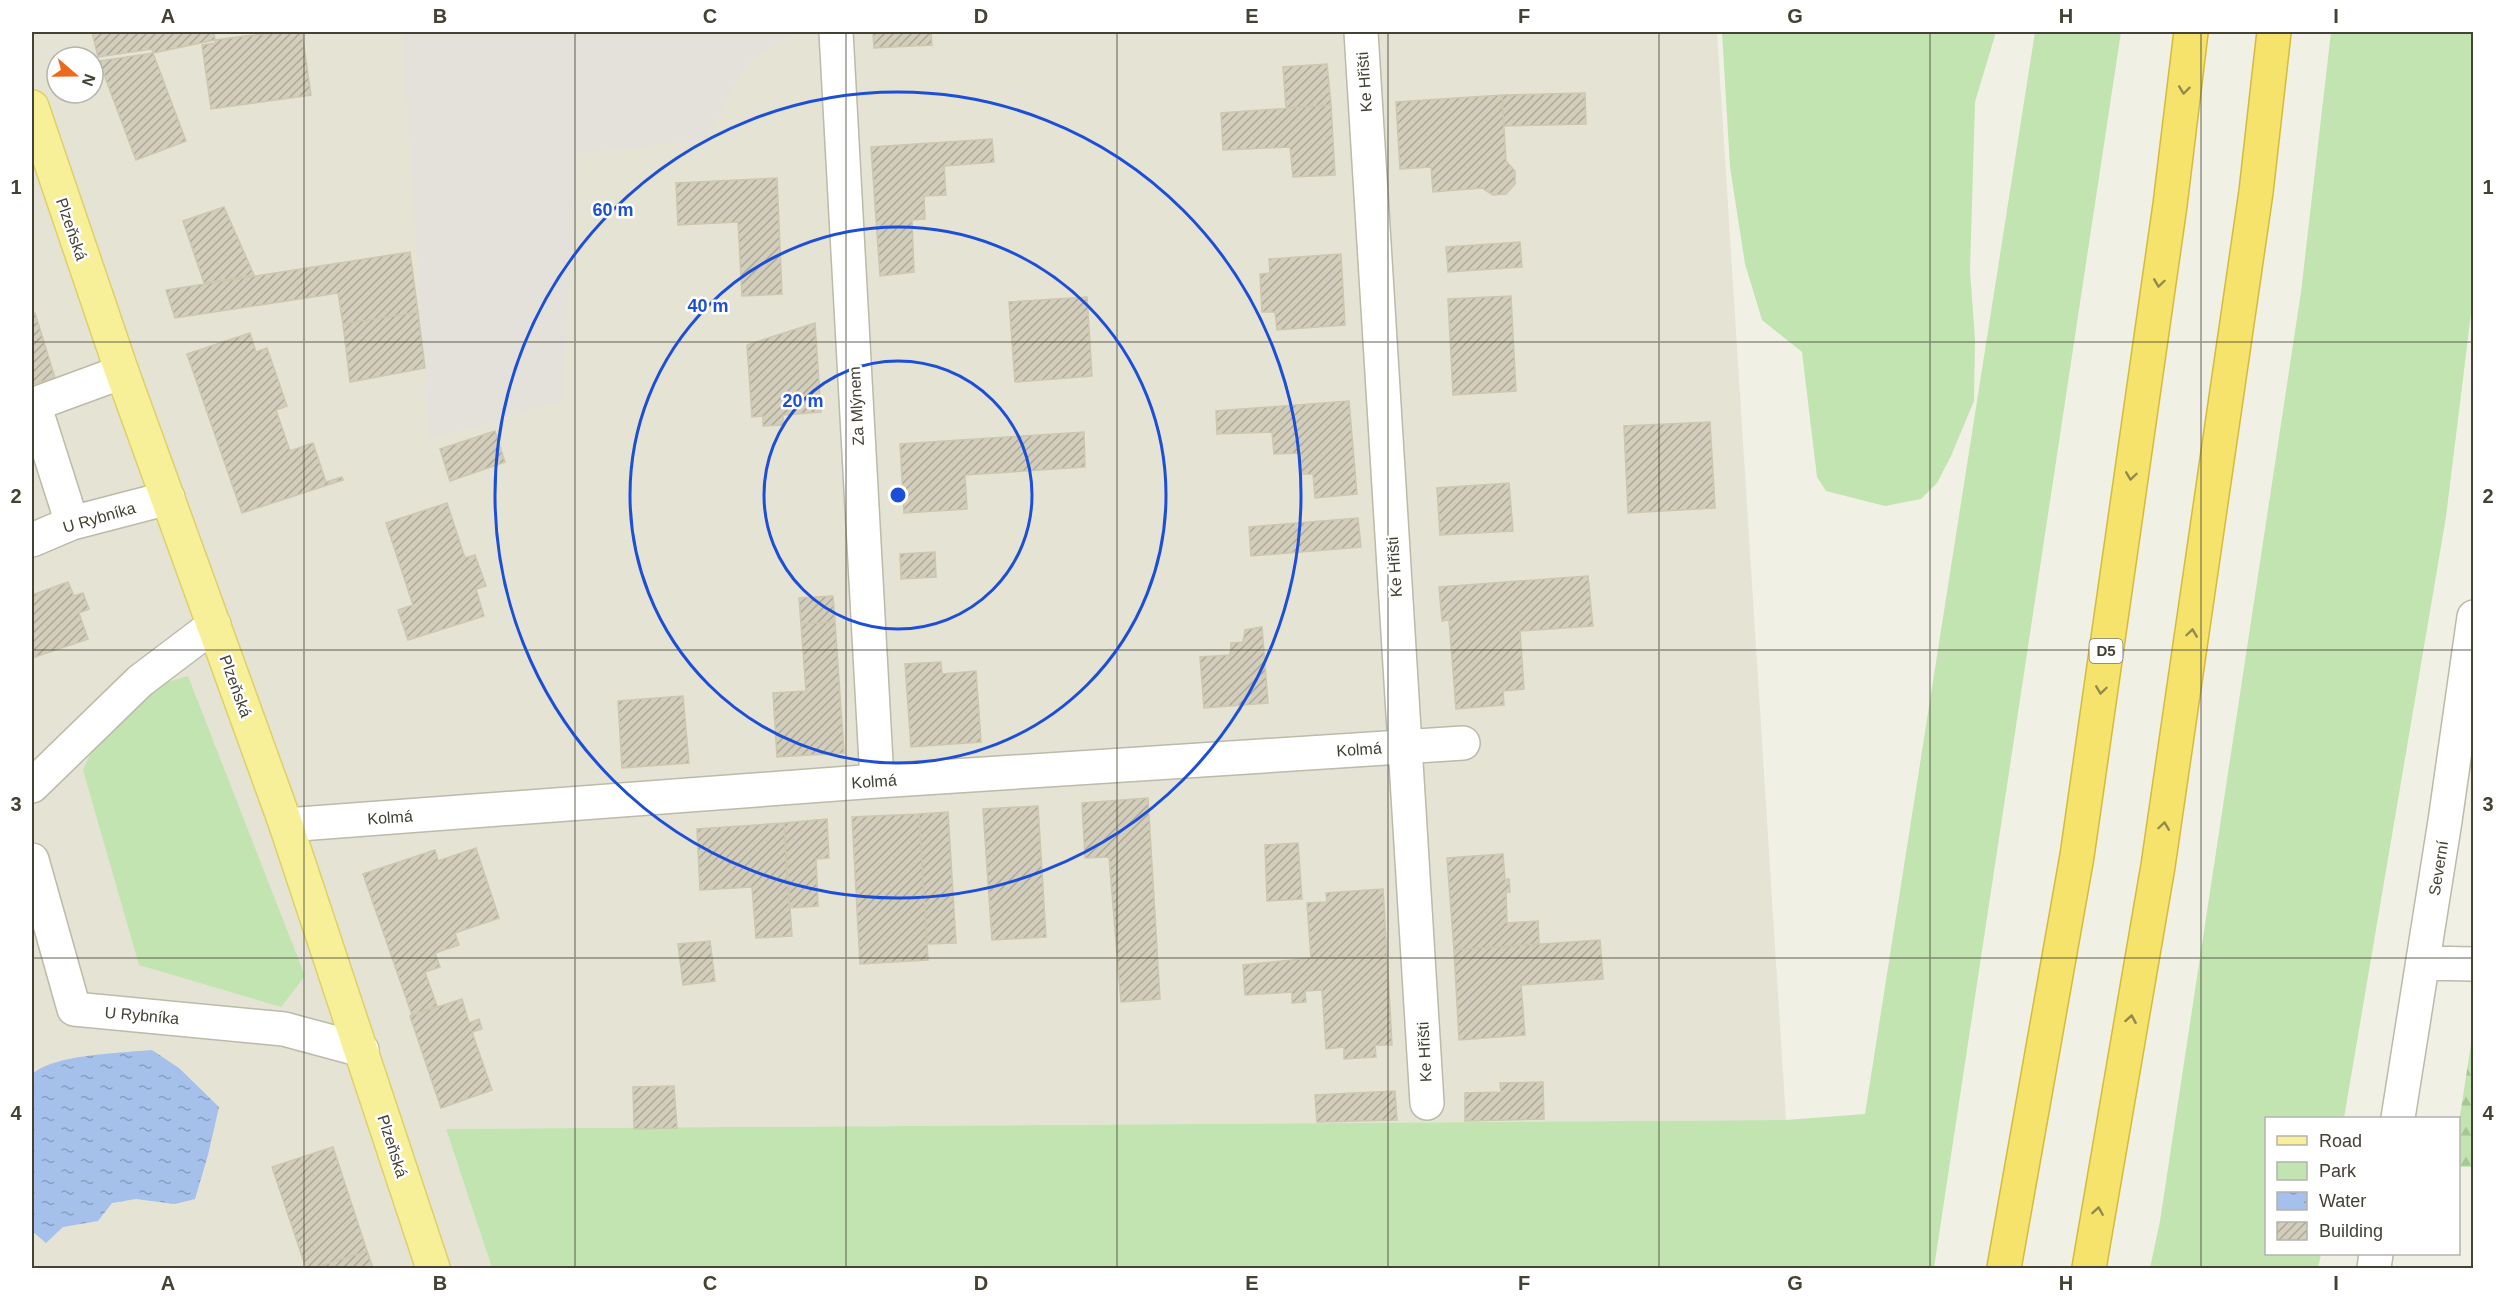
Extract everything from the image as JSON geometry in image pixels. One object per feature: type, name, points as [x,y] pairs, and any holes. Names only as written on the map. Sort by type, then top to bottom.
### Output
[{"type":"highway","name":"D5","points":[[2004,1269],[2077,856],[2170,205],[2191,32]]},
{"type":"highway","points":[[2089,1269],[2160,854],[2256,192],[2274,32]]},
{"type":"main road","name":"Plzeňská","points":[[32,107],[122,372],[286,825],[362,1050],[432,1269]]},
{"type":"street","name":"Za Mlýnem","points":[[836,32],[877,781]]},
{"type":"street","name":"Ke Hřišti","points":[[1361,32],[1427,1103]]},
{"type":"street","points":[[72,523],[33,405],[122,372]]},
{"type":"street","name":"U Rybníka","points":[[32,540],[72,523],[168,498]]},
{"type":"street","name":"Severní","points":[[2398,1117],[2474,617]]},
{"type":"street","points":[[32,786],[140,681],[214,625]]},
{"type":"street","name":"Kolmá","points":[[286,825],[877,781],[1463,743]]},
{"type":"street","name":"U Rybníka","points":[[32,860],[74,1009],[284,1029],[362,1050]]},
{"type":"street","points":[[2423,963],[2474,964]]},
{"type":"shaded area","points":[[32,32],[1717,32],[1786,1120],[446,1129],[492,1268],[32,1268]]},
{"type":"shaded area","points":[[402,32],[796,32],[748,62],[705,140],[578,154],[562,401],[429,440]]},
{"type":"green space","points":[[1722,32],[1996,32],[1975,102],[1970,271],[1975,339],[1974,401],[1937,483],[1921,499],[1885,506],[1826,491],[1817,477],[1802,352],[1762,320],[1745,264],[1730,167]]},
{"type":"green space","points":[[2035,32],[2121,32],[1934,1268],[492,1268],[446,1129],[1786,1120],[1865,1114]]},
{"type":"green space","points":[[2331,32],[2473,32],[2473,297],[2446,517],[2344,1117],[2265,1117],[2265,1255],[2321,1255],[2318,1268],[2150,1268],[2160,1221],[2301,292]]},
{"type":"green space","points":[[188,676],[305,976],[281,1007],[139,965],[83,770],[105,723],[154,686]]},
{"type":"green space","points":[[2473,1031],[2473,1167],[2460,1167],[2460,1117]]},
{"type":"water","points":[[152,1050],[179,1068],[219,1107],[195,1199],[175,1204],[136,1199],[112,1203],[98,1221],[63,1227],[46,1243],[32,1231],[32,1075],[41,1068],[71,1059]]},
{"type":"building","points":[[92,32],[214,32],[215,40],[153,53],[152,49],[105,56],[105,45],[95,45]]},
{"type":"building","points":[[279,32],[302,32],[311,95],[211,109],[202,45],[216,43],[215,40]]},
{"type":"building","points":[[873,32],[931,32],[932,45],[874,48]]},
{"type":"building","points":[[153,53],[186,141],[136,160],[105,77],[105,60]]},
{"type":"building","points":[[1327,64],[1331,105],[1286,108],[1283,67]]},
{"type":"building","points":[[1585,93],[1586,124],[1504,126],[1502,95]]},
{"type":"building","points":[[1502,95],[1506,161],[1515,171],[1515,184],[1506,194],[1493,195],[1482,188],[1433,192],[1431,167],[1400,169],[1396,102]]},
{"type":"building","points":[[1331,105],[1335,175],[1293,177],[1290,147],[1223,150],[1221,113]]},
{"type":"building","points":[[992,139],[994,162],[944,166],[946,195],[924,196],[925,219],[912,220],[914,272],[880,276],[871,147]]},
{"type":"building","points":[[777,178],[782,294],[742,296],[738,222],[678,225],[676,183]]},
{"type":"building","points":[[224,207],[254,275],[204,283],[183,221]]},
{"type":"building","points":[[1520,242],[1522,267],[1448,272],[1446,247]]},
{"type":"building","points":[[410,252],[418,312],[343,324],[338,293],[175,318],[166,290]]},
{"type":"building","points":[[1341,254],[1345,325],[1277,330],[1275,312],[1262,312],[1260,274],[1270,273],[1269,259]]},
{"type":"building","points":[[1511,296],[1516,391],[1453,395],[1448,299]]},
{"type":"building","points":[[1087,297],[1092,376],[1015,382],[1009,302]]},
{"type":"building","points":[[418,312],[425,368],[350,382],[343,324]]},
{"type":"building","points":[[35,313],[55,378],[32,384],[32,314]]},
{"type":"building","points":[[815,323],[821,412],[783,415],[783,425],[763,426],[763,416],[752,417],[747,345]]},
{"type":"building","points":[[250,333],[256,352],[267,348],[287,406],[276,410],[290,451],[313,443],[326,482],[342,477],[343,480],[242,513],[187,354]]},
{"type":"building","points":[[1349,401],[1357,494],[1315,498],[1313,474],[1302,474],[1300,453],[1274,454],[1272,432],[1217,434],[1216,411]]},
{"type":"building","points":[[1710,422],[1715,508],[1628,513],[1624,426]]},
{"type":"building","points":[[495,431],[505,462],[450,481],[440,449]]},
{"type":"building","points":[[1084,432],[1085,467],[965,475],[967,509],[904,513],[900,444]]},
{"type":"building","points":[[1509,483],[1513,531],[1440,535],[1437,488]]},
{"type":"building","points":[[447,503],[465,558],[475,555],[486,586],[476,589],[484,616],[408,640],[398,610],[413,605],[386,523]]},
{"type":"building","points":[[1358,518],[1361,547],[1251,556],[1249,527]]},
{"type":"building","points":[[935,552],[936,577],[901,579],[900,554]]},
{"type":"building","points":[[1588,576],[1593,626],[1520,631],[1524,689],[1503,691],[1504,705],[1456,709],[1449,620],[1442,621],[1439,587]]},
{"type":"building","points":[[68,582],[74,596],[83,593],[89,609],[79,613],[88,639],[32,658],[32,595]]},
{"type":"building","points":[[833,596],[835,622],[801,624],[799,598]]},
{"type":"building","points":[[835,622],[844,753],[777,757],[773,693],[806,691],[801,624]]},
{"type":"building","points":[[1262,627],[1268,703],[1204,708],[1200,657],[1230,655],[1231,643],[1243,642],[1245,630]]},
{"type":"building","points":[[941,662],[942,674],[976,671],[981,742],[911,747],[905,664]]},
{"type":"building","points":[[683,696],[689,763],[622,768],[618,701]]},
{"type":"building","points":[[1148,798],[1160,999],[1121,1002],[1109,857],[1085,858],[1082,803]]},
{"type":"building","points":[[1038,806],[1046,937],[992,940],[983,809]]},
{"type":"building","points":[[948,812],[956,943],[927,944],[919,814]]},
{"type":"building","points":[[919,814],[928,960],[860,964],[852,817]]},
{"type":"building","points":[[827,819],[829,858],[816,859],[818,906],[789,908],[784,823]]},
{"type":"building","points":[[784,823],[792,936],[756,938],[752,887],[700,890],[697,829]]},
{"type":"building","points":[[1298,843],[1302,899],[1267,901],[1265,845]]},
{"type":"building","points":[[476,848],[499,918],[455,933],[459,945],[435,953],[440,967],[425,972],[437,1006],[412,1015],[363,874],[435,850],[438,861]]},
{"type":"building","points":[[1503,854],[1505,880],[1509,879],[1510,892],[1506,892],[1507,923],[1538,921],[1539,944],[1454,950],[1447,858]]},
{"type":"building","points":[[1383,889],[1387,956],[1311,958],[1307,903],[1327,902],[1326,893]]},
{"type":"building","points":[[1600,940],[1603,979],[1521,985],[1525,1035],[1459,1040],[1454,950]]},
{"type":"building","points":[[710,941],[715,981],[683,985],[678,944]]},
{"type":"building","points":[[1387,956],[1392,1045],[1375,1045],[1376,1057],[1344,1059],[1344,1047],[1326,1049],[1322,990],[1305,991],[1306,1002],[1292,1003],[1292,992],[1245,995],[1243,965],[1311,958]]},
{"type":"building","points":[[462,999],[469,1023],[479,1019],[482,1029],[472,1032],[492,1090],[441,1108],[410,1016]]},
{"type":"building","points":[[1543,1082],[1544,1119],[1465,1121],[1465,1093],[1501,1092],[1500,1083]]},
{"type":"building","points":[[674,1086],[677,1128],[634,1129],[633,1087]]},
{"type":"building","points":[[1395,1091],[1397,1120],[1317,1122],[1315,1095]]},
{"type":"building","points":[[333,1147],[367,1251],[314,1268],[306,1268],[272,1167]]},
{"type":"building","points":[[367,1251],[373,1268],[314,1268]]}]
